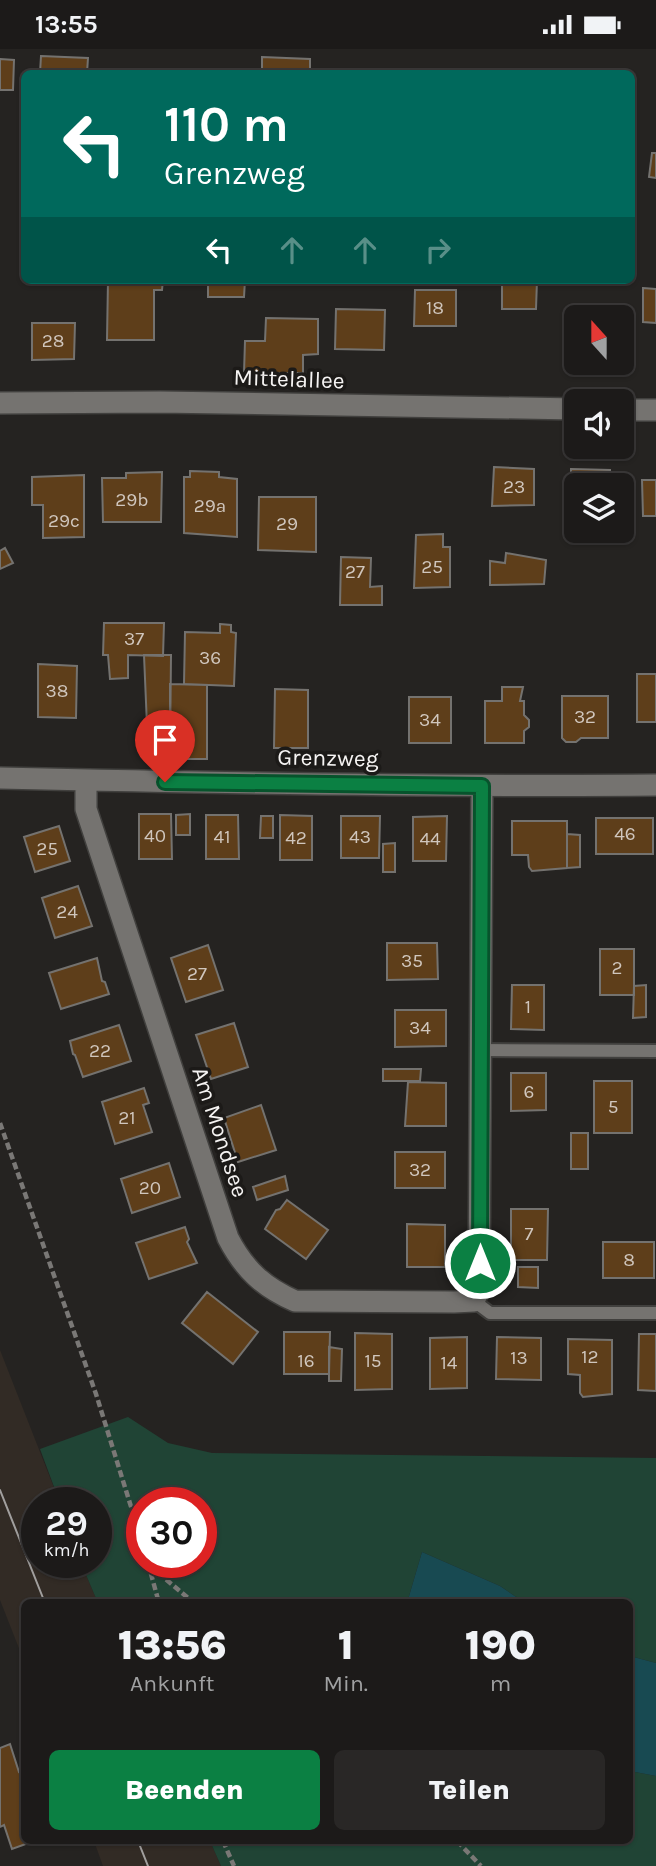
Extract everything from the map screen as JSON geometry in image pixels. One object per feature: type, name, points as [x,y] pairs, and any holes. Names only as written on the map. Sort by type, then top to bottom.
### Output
[{"type":"street","name":"Mittelallee","points":[[0,403],[564,409]]},
{"type":"street","points":[[634,409],[656,410]]},
{"type":"street","name":"Grenzweg","points":[[0,778],[482,786],[656,786]]},
{"type":"street","name":"Am Mondsee","points":[[86,781],[86,809],[228,1238],[239,1260],[252,1275],[274,1292],[295,1301],[474,1300]]},
{"type":"street","points":[[474,1300],[479,1290],[482,786]]},
{"type":"lane","points":[[481,1051],[656,1051]]},
{"type":"lane","name":"Am Mondsee","points":[[474,1300],[490,1313],[656,1313]]},
{"type":"path","points":[[0,1123],[96,1394],[126,1491]]},
{"type":"path","points":[[152,1578],[158,1599]]},
{"type":"path","points":[[164,1578],[189,1599]]},
{"type":"path","points":[[224,1844],[234,1866]]},
{"type":"path","points":[[460,1844],[481,1866]]},
{"type":"shaded area","points":[[0,1350],[54,1487],[21,1487],[21,1578],[87,1578],[96,1599],[21,1599],[21,1653],[0,1600]]},
{"type":"shaded area","points":[[95,1844],[211,1844],[221,1866],[103,1866]]},
{"type":"green space","points":[[128,1417],[168,1443],[212,1453],[656,1458],[656,1663],[633,1657],[633,1599],[519,1599],[500,1586],[422,1552],[408,1599],[96,1599],[87,1578],[112,1578],[112,1487],[54,1487],[40,1449]]},
{"type":"green space","points":[[633,1772],[656,1776],[656,1866],[221,1866],[211,1844],[633,1844]]},
{"type":"water","points":[[422,1552],[500,1586],[519,1599],[408,1599]]},
{"type":"water","points":[[633,1657],[656,1663],[656,1776],[633,1772]]},
{"type":"building","points":[[41,56],[88,58],[87,70],[40,70]]},
{"type":"building","points":[[262,57],[310,59],[310,70],[262,70]]},
{"type":"building","points":[[0,59],[14,60],[13,90],[0,90]]},
{"type":"building","points":[[652,153],[656,153],[656,178],[649,177]]},
{"type":"building","points":[[108,284],[163,284],[162,290],[154,290],[154,340],[107,340]]},
{"type":"building","points":[[208,284],[245,284],[244,297],[208,297]]},
{"type":"building","points":[[502,284],[537,284],[536,309],[502,309]]},
{"type":"building","points":[[643,288],[656,289],[656,323],[643,322]]},
{"type":"building","points":[[415,290],[456,290],[456,326],[414,326]]},
{"type":"building","points":[[336,309],[385,310],[384,350],[335,349]]},
{"type":"building","points":[[266,318],[318,319],[318,354],[303,355],[303,373],[244,373],[245,341],[265,341]]},
{"type":"building","points":[[32,323],[75,323],[74,359],[32,360]]},
{"type":"building","points":[[494,467],[534,469],[534,505],[492,506]]},
{"type":"building","points":[[571,469],[610,470],[610,473],[571,473]]},
{"type":"building","points":[[190,471],[219,472],[219,477],[237,479],[237,537],[184,533],[184,477],[190,477]]},
{"type":"building","points":[[162,472],[161,522],[103,522],[102,478],[126,478],[126,473]]},
{"type":"building","points":[[84,475],[84,537],[43,538],[43,505],[32,505],[32,477]]},
{"type":"building","points":[[642,480],[656,480],[656,516],[643,516]]},
{"type":"building","points":[[259,497],[316,497],[316,552],[258,550]]},
{"type":"building","points":[[443,534],[443,547],[450,547],[450,587],[414,588],[416,535]]},
{"type":"building","points":[[5,548],[13,563],[0,569],[0,551]]},
{"type":"building","points":[[506,553],[546,560],[544,584],[490,585],[490,561],[505,563]]},
{"type":"building","points":[[341,557],[371,558],[370,587],[382,586],[382,605],[340,605]]},
{"type":"building","points":[[104,623],[164,623],[163,656],[128,655],[128,678],[110,679],[108,655],[103,655]]},
{"type":"building","points":[[220,624],[231,625],[231,632],[236,633],[234,686],[184,684],[185,632],[220,633]]},
{"type":"building","points":[[144,655],[171,655],[170,750],[148,749]]},
{"type":"building","points":[[38,664],[77,666],[76,718],[38,717]]},
{"type":"building","points":[[637,674],[656,674],[656,722],[637,722]]},
{"type":"building","points":[[170,684],[207,685],[207,759],[170,759]]},
{"type":"building","points":[[502,687],[523,687],[520,701],[524,701],[524,715],[529,720],[529,727],[524,731],[524,743],[485,743],[485,701],[502,701]]},
{"type":"building","points":[[275,689],[308,690],[308,748],[274,748]]},
{"type":"building","points":[[562,696],[608,696],[608,738],[581,738],[576,742],[566,742],[562,738]]},
{"type":"building","points":[[409,697],[451,697],[451,743],[409,743]]},
{"type":"building","points":[[139,814],[171,814],[172,859],[139,859]]},
{"type":"building","points":[[190,814],[190,835],[176,835],[176,815]]},
{"type":"building","points":[[206,815],[238,815],[239,859],[206,859]]},
{"type":"building","points":[[280,815],[312,816],[312,860],[280,860]]},
{"type":"building","points":[[261,816],[273,816],[273,838],[260,838]]},
{"type":"building","points":[[341,816],[380,816],[379,858],[341,858]]},
{"type":"building","points":[[447,816],[446,861],[413,861],[413,817]]},
{"type":"building","points":[[596,818],[653,818],[653,854],[596,854]]},
{"type":"building","points":[[512,821],[567,821],[567,868],[532,871],[528,855],[512,855]]},
{"type":"building","points":[[59,826],[70,861],[35,872],[24,837]]},
{"type":"building","points":[[567,834],[580,835],[580,867],[567,868]]},
{"type":"building","points":[[395,843],[395,872],[383,872],[383,844]]},
{"type":"building","points":[[78,886],[92,926],[55,938],[42,898]]},
{"type":"building","points":[[387,943],[437,943],[438,979],[387,980]]},
{"type":"building","points":[[208,945],[223,990],[186,1002],[171,958]]},
{"type":"building","points":[[600,949],[634,949],[634,995],[600,995]]},
{"type":"building","points":[[97,958],[102,981],[105,982],[109,994],[61,1009],[49,973]]},
{"type":"building","points":[[512,985],[544,985],[544,1030],[511,1029]]},
{"type":"building","points":[[646,985],[646,1017],[633,1018],[634,986]]},
{"type":"building","points":[[395,1010],[446,1010],[446,1046],[395,1047]]},
{"type":"building","points":[[234,1023],[248,1067],[211,1079],[196,1035]]},
{"type":"building","points":[[119,1025],[131,1061],[83,1077],[70,1041]]},
{"type":"building","points":[[383,1069],[421,1069],[420,1081],[383,1081]]},
{"type":"building","points":[[511,1073],[546,1073],[546,1110],[511,1111]]},
{"type":"building","points":[[594,1081],[632,1081],[632,1133],[594,1133]]},
{"type":"building","points":[[408,1082],[446,1083],[446,1126],[405,1126]]},
{"type":"building","points":[[144,1088],[149,1103],[143,1105],[152,1132],[115,1144],[102,1102]]},
{"type":"building","points":[[261,1105],[276,1150],[238,1162],[224,1118]]},
{"type":"building","points":[[571,1133],[588,1133],[588,1169],[571,1169]]},
{"type":"building","points":[[395,1152],[445,1152],[445,1188],[395,1188]]},
{"type":"building","points":[[169,1163],[180,1197],[132,1213],[121,1179]]},
{"type":"building","points":[[285,1176],[288,1190],[257,1200],[253,1187]]},
{"type":"building","points":[[287,1200],[328,1230],[306,1259],[265,1229],[276,1210]]},
{"type":"building","points":[[511,1209],[548,1209],[547,1260],[511,1260]]},
{"type":"building","points":[[407,1224],[445,1225],[445,1267],[407,1267]]},
{"type":"building","points":[[185,1227],[189,1239],[187,1242],[197,1263],[149,1279],[136,1243]]},
{"type":"building","points":[[603,1242],[654,1242],[654,1278],[603,1278]]},
{"type":"building","points":[[518,1267],[538,1267],[538,1288],[518,1287]]},
{"type":"building","points":[[207,1292],[258,1332],[233,1364],[182,1323]]},
{"type":"building","points":[[284,1332],[330,1332],[329,1374],[284,1374]]},
{"type":"building","points":[[355,1333],[392,1334],[392,1389],[355,1390]]},
{"type":"building","points":[[639,1334],[656,1334],[656,1391],[638,1390]]},
{"type":"building","points":[[467,1337],[467,1388],[430,1389],[430,1338]]},
{"type":"building","points":[[497,1337],[541,1338],[541,1380],[496,1379]]},
{"type":"building","points":[[568,1339],[612,1340],[612,1394],[583,1397],[580,1393],[580,1375],[568,1374]]},
{"type":"building","points":[[329,1347],[342,1349],[341,1381],[329,1381]]},
{"type":"building","points":[[10,1744],[21,1772],[21,1844],[26,1844],[12,1849],[4,1825],[0,1827],[0,1748]]},
{"type":"tram line","points":[[0,1490],[43,1599]]},
{"type":"tram line","points":[[139,1844],[148,1866]]},
{"type":"route","points":[[165,782],[482,786],[480,1263]]}]
